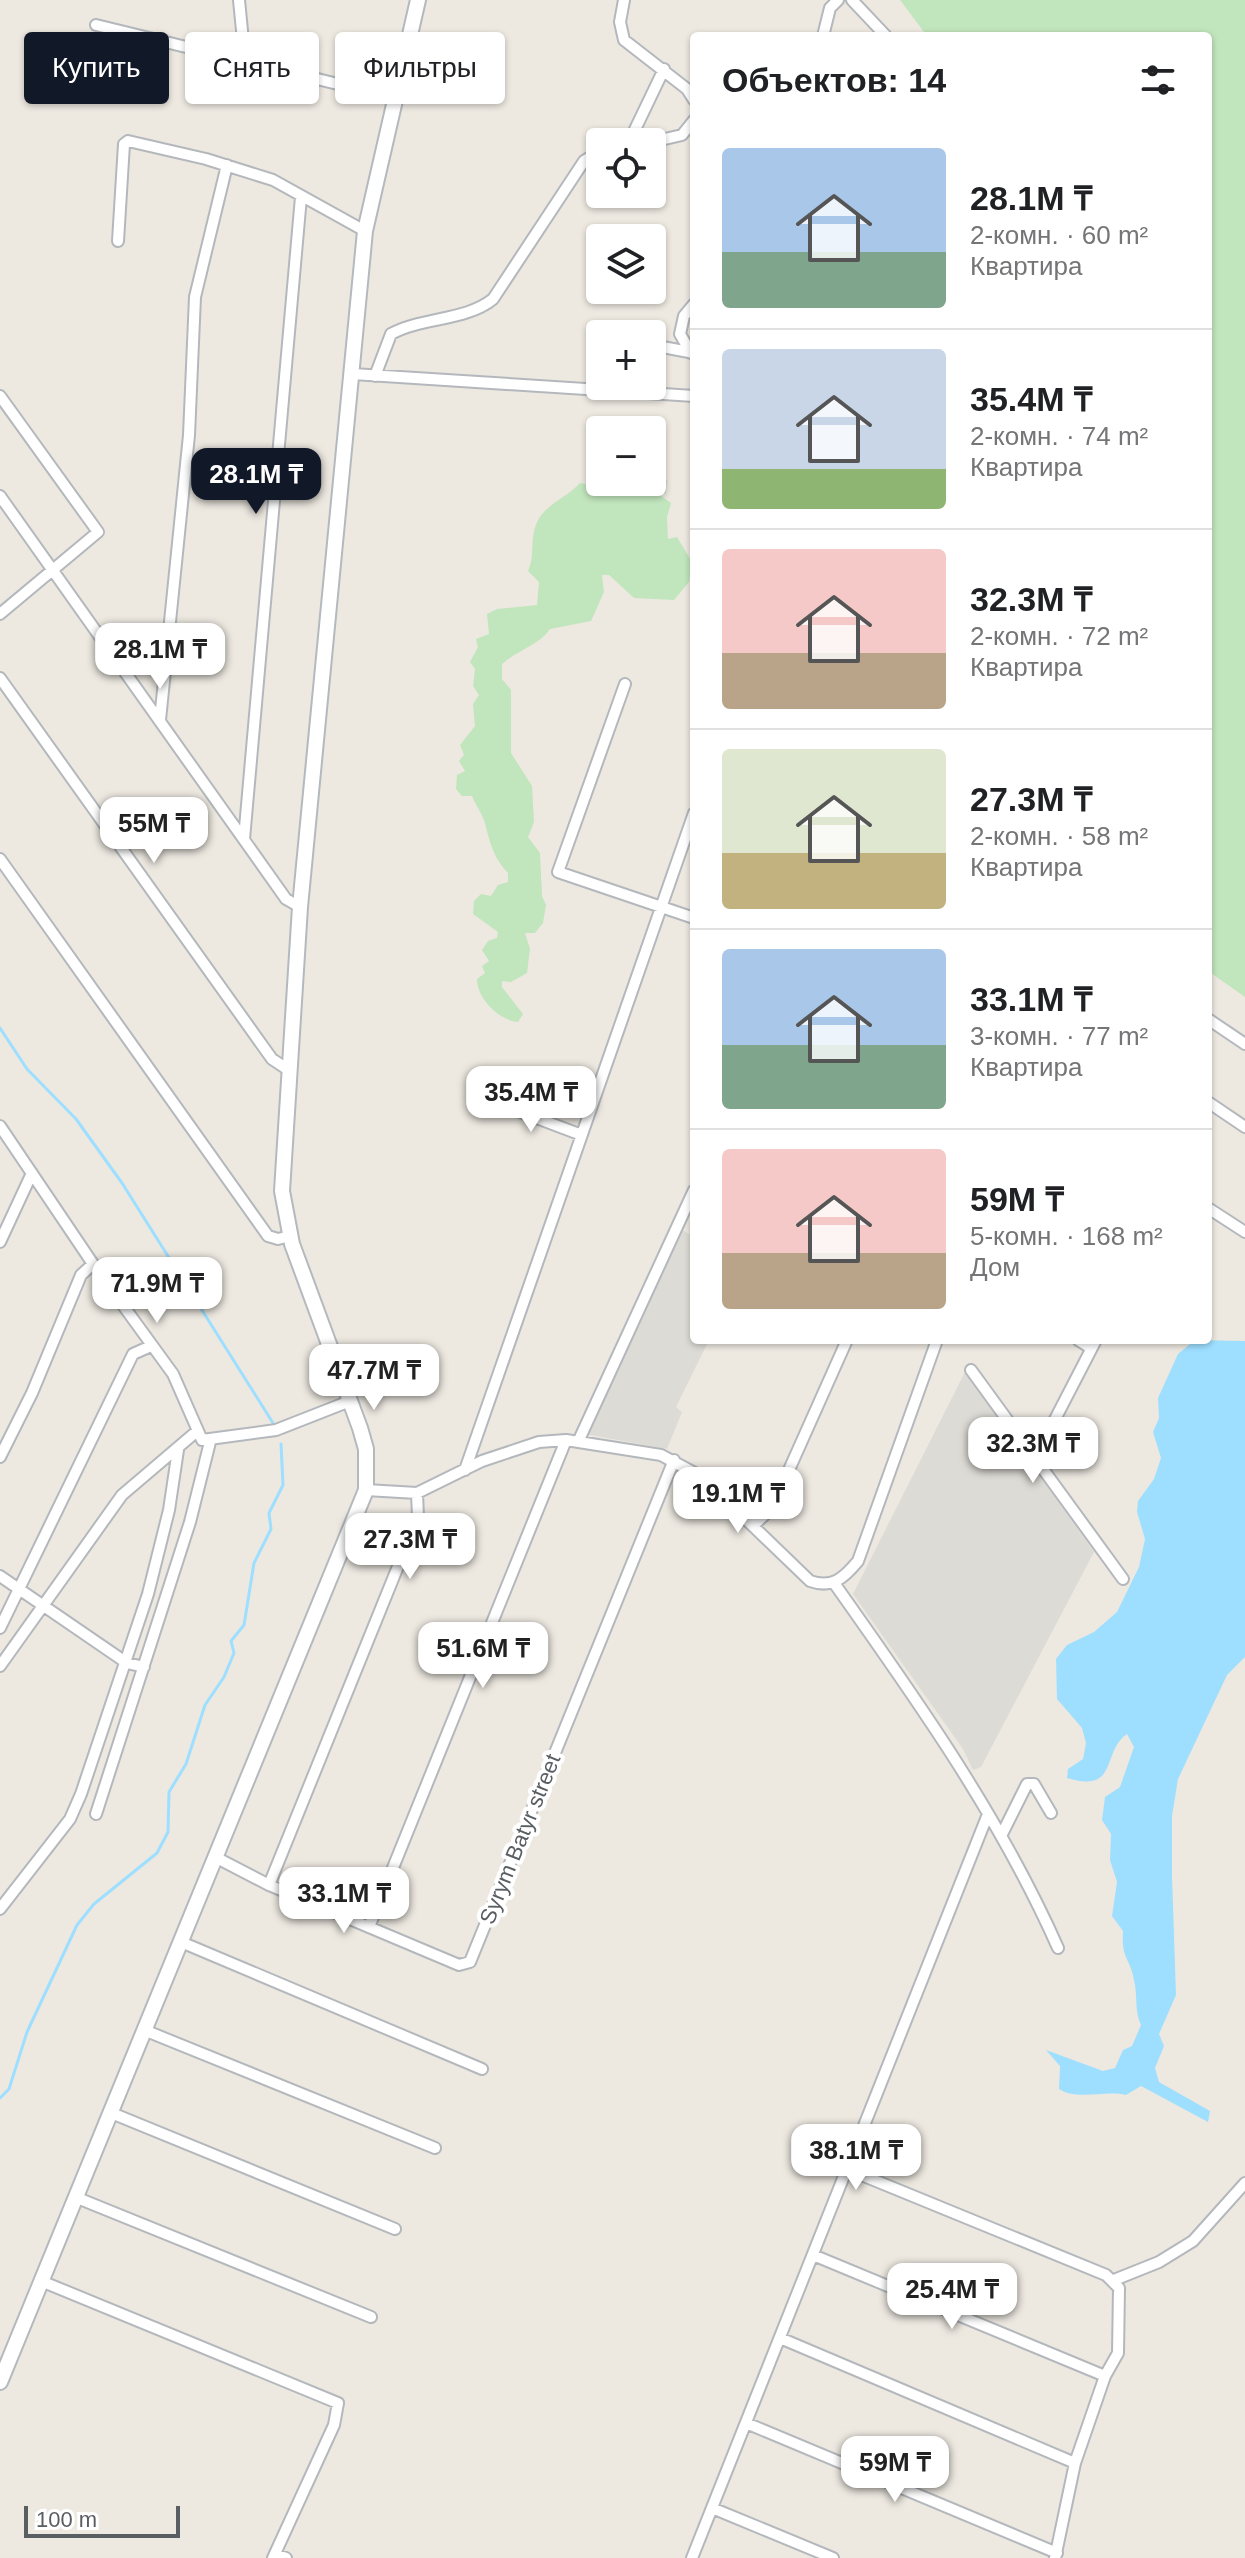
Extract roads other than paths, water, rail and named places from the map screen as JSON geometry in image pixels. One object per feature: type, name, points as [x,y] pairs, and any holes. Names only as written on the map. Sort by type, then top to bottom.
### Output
[{"type":"main road","points":[[410,32],[418,0]]},
{"type":"main road","points":[[0,2382],[366,1490],[366,1449],[290,1236],[282,1191],[300,907],[365,231],[394,104]]},
{"type":"street","points":[[239,0],[242,32]]},
{"type":"street","points":[[624,0],[620,22],[624,40],[664,69],[690,94]]},
{"type":"street","points":[[824,32],[830,8],[838,0]]},
{"type":"street","points":[[852,0],[882,32]]},
{"type":"street","points":[[96,25],[185,47]]},
{"type":"street","points":[[636,128],[664,69]]},
{"type":"street","points":[[666,139],[682,135],[690,125]]},
{"type":"street","points":[[118,241],[125,142],[227,165],[273,180],[365,231]]},
{"type":"street","points":[[375,376],[391,334],[408,325],[482,307],[493,299],[586,160]]},
{"type":"street","points":[[160,720],[189,435],[195,297],[202,256],[227,165]]},
{"type":"street","points":[[244,839],[301,197]]},
{"type":"street","points":[[690,311],[681,327],[682,338],[690,350]]},
{"type":"street","points":[[666,348],[690,353]]},
{"type":"street","points":[[353,374],[690,396]]},
{"type":"street","points":[[0,396],[98,532],[0,614]]},
{"type":"street","points":[[0,496],[286,899],[300,907]]},
{"type":"street","points":[[0,678],[272,1059],[290,1071]]},
{"type":"street","points":[[625,684],[558,872],[690,917]]},
{"type":"street","points":[[465,1470],[579,1134],[690,824]]},
{"type":"street","points":[[0,859],[268,1236],[278,1239],[290,1236]]},
{"type":"street","points":[[1212,1022],[1245,1044]]},
{"type":"street","points":[[494,1102],[579,1134]]},
{"type":"street","points":[[1212,1105],[1245,1127]]},
{"type":"street","points":[[0,1126],[93,1264],[173,1374],[202,1440],[210,1442],[276,1430],[350,1401]]},
{"type":"street","points":[[0,1242],[32,1173]]},
{"type":"street","points":[[578,1442],[690,1199]]},
{"type":"street","points":[[1212,1211],[1245,1232]]},
{"type":"street","points":[[0,1457],[56,1338],[81,1275],[93,1264]]},
{"type":"street","points":[[753,1526],[764,1519],[772,1508],[845,1344]]},
{"type":"street","points":[[366,1490],[417,1493],[511,1450],[539,1442],[566,1440],[674,1460],[702,1477],[810,1581],[822,1585],[834,1583],[858,1561],[936,1344]]},
{"type":"street","points":[[1035,1458],[1093,1344]]},
{"type":"street","points":[[0,1628],[133,1354],[151,1346]]},
{"type":"street","points":[[971,1370],[1123,1579]]},
{"type":"street","points":[[0,1666],[122,1495],[196,1432]]},
{"type":"street","points":[[369,1927],[566,1440]]},
{"type":"street","points":[[96,1814],[144,1667],[210,1442]]},
{"type":"street","points":[[0,1909],[70,1819],[127,1663],[162,1541],[178,1450]]},
{"type":"street","name":"Syrym Batyr street","points":[[217,1858],[269,1885],[459,1965],[470,1962],[674,1460]]},
{"type":"street","points":[[269,1885],[418,1517],[417,1493]]},
{"type":"street","points":[[0,1576],[127,1663],[144,1667]]},
{"type":"street","points":[[834,1583],[942,1737],[1001,1836],[1058,1948]]},
{"type":"street","points":[[1001,1836],[1027,1784],[1034,1784],[1051,1813]]},
{"type":"street","points":[[692,2558],[988,1814]]},
{"type":"street","points":[[181,1942],[482,2069]]},
{"type":"street","points":[[144,2030],[435,2148]]},
{"type":"street","points":[[109,2112],[395,2229]]},
{"type":"street","points":[[746,2423],[1056,2555],[1075,2463],[1105,2376],[1118,2353],[1119,2288],[1114,2280],[847,2169]]},
{"type":"street","points":[[1114,2280],[1159,2262],[1193,2241],[1245,2183]]},
{"type":"street","points":[[75,2197],[371,2317]]},
{"type":"street","points":[[813,2255],[1105,2376]]},
{"type":"street","points":[[41,2281],[338,2403],[334,2425],[274,2556],[286,2558]]},
{"type":"street","points":[[780,2338],[1075,2463]]},
{"type":"street","points":[[712,2508],[833,2558]]},
{"type":"water","points":[[1212,1340],[1245,1341],[1245,1657],[1227,1675],[1178,1779],[1172,1816],[1176,1995],[1159,2034],[1164,2046],[1155,2068],[1159,2082],[1210,2111],[1208,2122],[1141,2086],[1126,2095],[1083,2095],[1059,2089],[1060,2066],[1046,2050],[1103,2071],[1115,2068],[1123,2050],[1132,2046],[1141,2025],[1132,1972],[1123,1947],[1123,1931],[1112,1916],[1117,1882],[1110,1860],[1111,1834],[1102,1820],[1105,1797],[1120,1787],[1134,1747],[1127,1734],[1119,1742],[1102,1776],[1083,1781],[1067,1778],[1068,1769],[1083,1759],[1086,1743],[1082,1728],[1057,1699],[1056,1659],[1067,1645],[1094,1632],[1117,1612],[1139,1567],[1145,1539],[1137,1512],[1138,1501],[1154,1479],[1161,1458],[1153,1432],[1159,1418],[1158,1398],[1178,1354],[1190,1344],[1212,1344]]},
{"type":"waterway","points":[[0,1028],[27,1069],[76,1119],[122,1183],[273,1423]]},
{"type":"waterway","points":[[0,2098],[9,2089],[27,2032],[77,1925],[94,1904],[157,1853],[168,1832],[169,1792],[186,1764],[205,1705],[224,1677],[234,1653],[231,1641],[244,1625],[254,1563],[271,1529],[269,1513],[283,1485],[281,1444]]}]
